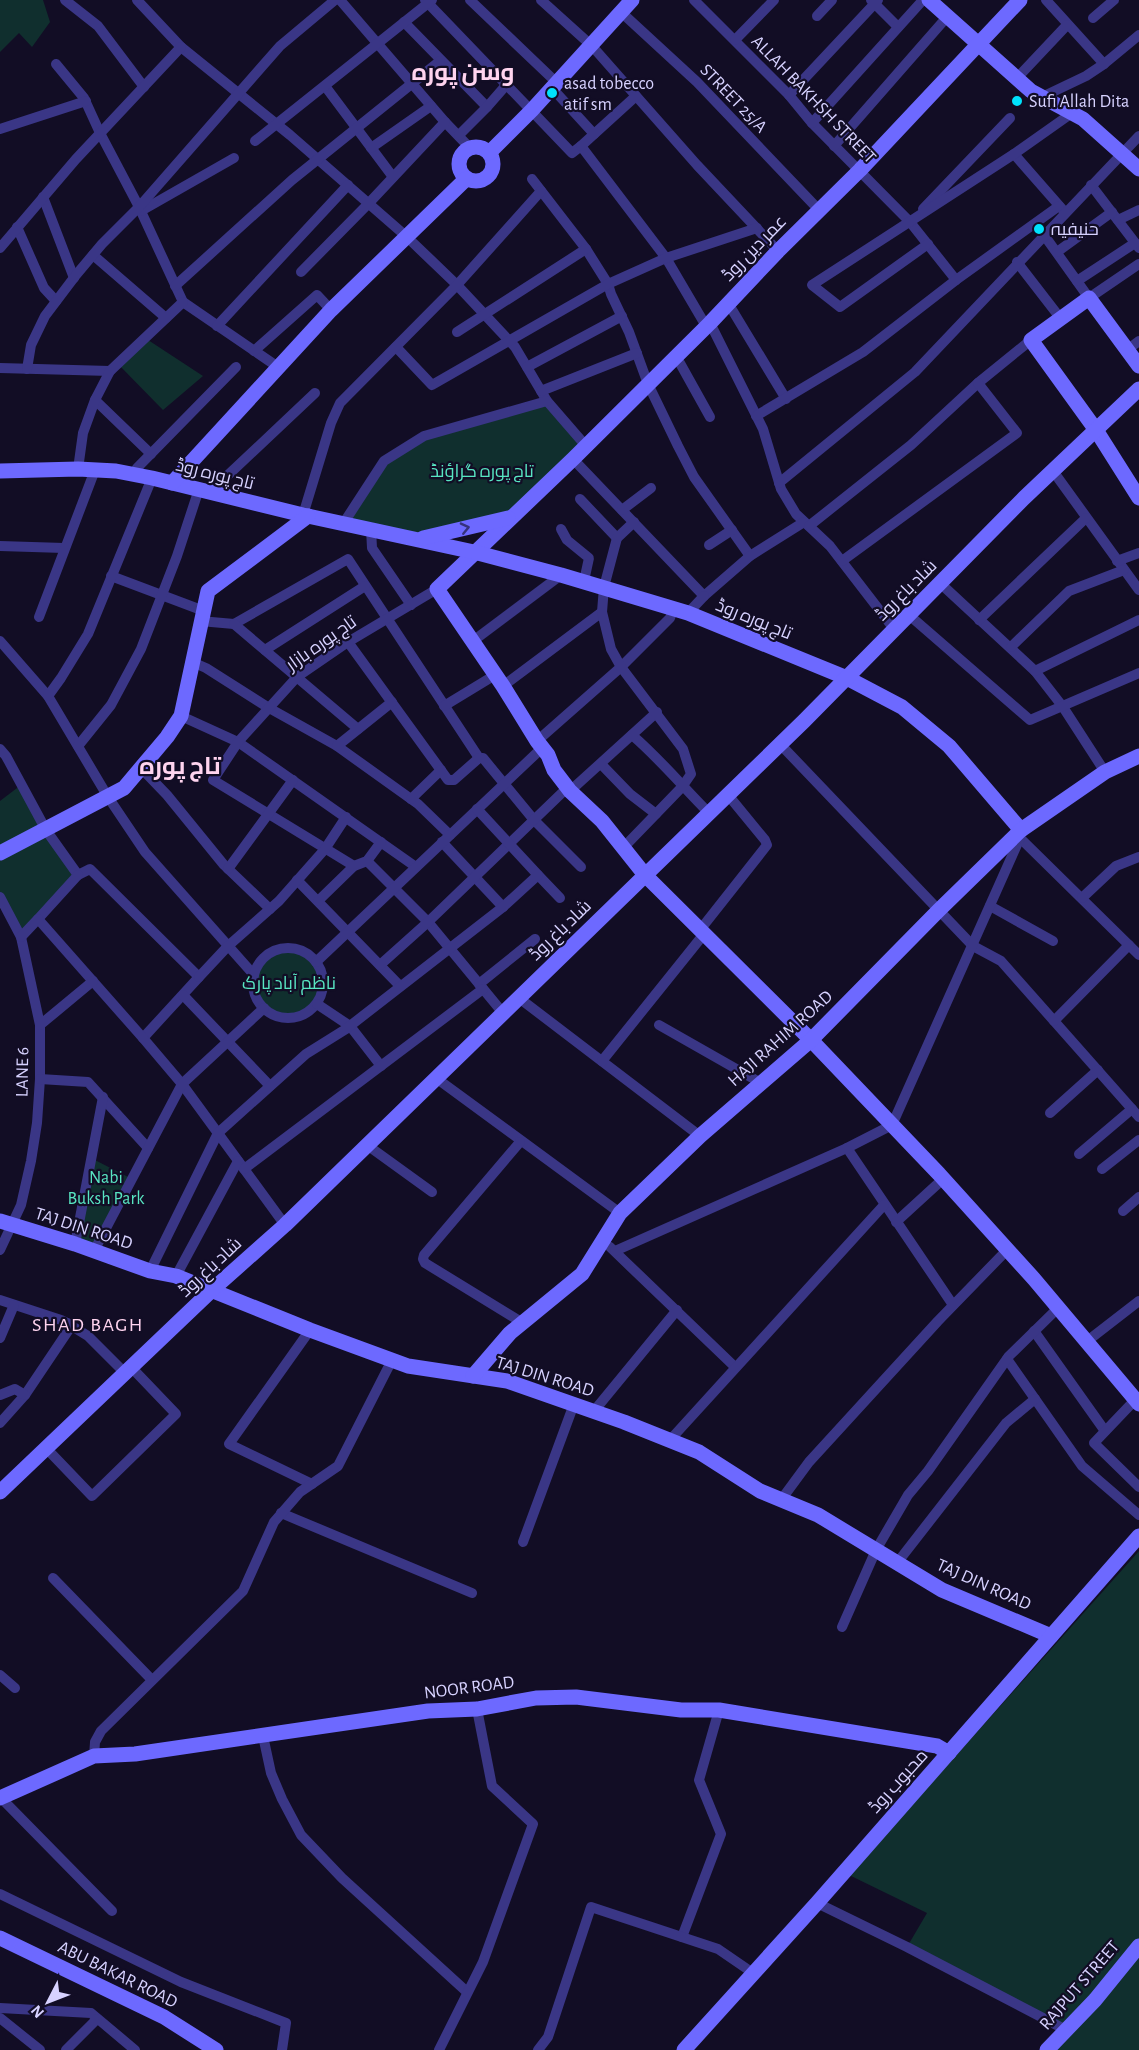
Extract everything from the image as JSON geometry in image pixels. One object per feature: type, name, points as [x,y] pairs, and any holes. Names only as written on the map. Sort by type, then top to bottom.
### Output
[{"type":"main road","name":"عمر دین روڈ","points":[[437,589],[573,459],[708,324],[860,170],[1020,0]]},
{"type":"main road","points":[[930,1],[1030,91],[1083,119],[1139,169]]},
{"type":"main road","points":[[489,153],[592,45],[625,4]]},
{"type":"main road","points":[[480,147],[489,153],[493,162],[490,175],[479,182],[466,179],[459,168],[459,160],[463,152],[470,148],[480,147]]},
{"type":"main road","points":[[172,483],[331,310],[466,179]]},
{"type":"main road","points":[[1139,366],[1133,345],[1089,298],[1031,340],[1096,430],[1139,498]]},
{"type":"main road","name":"شاد باغ روڈ","points":[[0,1492],[212,1290],[285,1225],[728,795],[1053,471],[1139,389]]},
{"type":"main road","name":"تاج پورہ روڈ","points":[[0,471],[78,469],[152,478],[305,516],[474,552],[681,610],[847,678],[902,707],[949,746],[1021,834]]},
{"type":"main road","points":[[0,853],[124,788],[167,737],[181,716],[208,591],[305,516]]},
{"type":"main road","name":"تاج پورہ روڈ","points":[[419,539],[511,518]]},
{"type":"main road","points":[[437,589],[569,790],[602,821],[645,875],[811,1040],[943,1179],[1058,1308],[1137,1402]]},
{"type":"main road","name":"HAJI RAHIM ROAD","points":[[473,1376],[510,1333],[582,1274],[620,1213],[700,1136],[811,1040],[939,910],[1021,834],[1105,772],[1139,756]]},
{"type":"main road","name":"TAJ DIN ROAD","points":[[6,1223],[75,1244],[150,1271],[176,1276],[310,1330],[408,1366],[507,1381],[670,1440],[699,1452],[760,1491],[818,1515],[942,1590],[1051,1636]]},
{"type":"main road","name":"محبوب روڈ","points":[[684,2050],[817,1903],[1139,1536]]},
{"type":"main road","name":"NOOR ROAD","points":[[1,1798],[94,1756],[135,1754],[428,1711],[477,1709],[536,1698],[576,1697],[681,1710],[719,1710],[937,1746],[949,1753]]},
{"type":"main road","name":"ABU BAKAR ROAD","points":[[0,1938],[164,2017],[216,2050]]},
{"type":"main road","name":"RAJPUT STREET","points":[[1047,2050],[1095,2000],[1139,1946]]},
{"type":"main road","name":"ABU BAKAR ROAD","points":[[0,1947],[160,2025],[201,2050]]},
{"type":"street","points":[[65,0],[98,26],[144,87]]},
{"type":"street","points":[[137,0],[181,47],[318,159],[458,285],[509,341],[544,396],[586,446]]},
{"type":"street","points":[[27,369],[31,345],[45,316],[93,255],[140,209],[280,46],[335,0]]},
{"type":"street","points":[[340,0],[470,148]]},
{"type":"street","points":[[470,0],[554,86],[594,134]]},
{"type":"street","points":[[541,0],[592,45],[697,165],[778,251]]},
{"type":"street","points":[[735,40],[774,0]]},
{"type":"street","points":[[816,16],[832,0]]},
{"type":"street","points":[[1046,0],[1104,64]]},
{"type":"street","points":[[1093,18],[1114,0]]},
{"type":"street","points":[[255,141],[378,44],[428,1],[572,153],[636,96]]},
{"type":"street","name":"ALLAH BAKHSH STREET","points":[[696,1],[910,222],[956,280]]},
{"type":"street","points":[[789,95],[875,1],[898,27]]},
{"type":"street","points":[[812,123],[898,27],[930,1]]},
{"type":"street","name":"STREET 25/A","points":[[625,4],[819,210]]},
{"type":"street","points":[[834,146],[947,17]]},
{"type":"street","points":[[404,22],[487,107]]},
{"type":"street","points":[[1017,78],[1067,25]]},
{"type":"street","points":[[1042,97],[1086,76],[1139,35]]},
{"type":"street","points":[[0,248],[100,133],[181,47]]},
{"type":"street","points":[[175,286],[292,180],[440,60]]},
{"type":"street","points":[[56,63],[86,101],[183,302],[278,367]]},
{"type":"street","points":[[459,135],[507,84]]},
{"type":"street","points":[[325,86],[393,177]]},
{"type":"street","points":[[0,129],[86,101]]},
{"type":"street","points":[[371,148],[431,106]]},
{"type":"street","points":[[928,244],[840,307],[812,285],[1014,154],[1072,113]]},
{"type":"street","points":[[910,222],[1010,118]]},
{"type":"street","points":[[301,272],[445,122]]},
{"type":"street","points":[[756,416],[863,352],[956,280],[1062,209],[1091,185],[1139,136]]},
{"type":"street","points":[[581,146],[666,258],[708,324],[763,429],[779,483],[796,514],[830,546],[894,630]]},
{"type":"street","points":[[1014,154],[1062,209]]},
{"type":"street","points":[[140,209],[234,158]]},
{"type":"street","points":[[532,179],[586,249],[608,284],[648,384],[694,477],[750,556]]},
{"type":"street","points":[[217,326],[348,185]]},
{"type":"street","points":[[1077,281],[1137,246],[1091,185]]},
{"type":"street","points":[[305,516],[334,414],[340,403],[458,285],[542,191]]},
{"type":"street","points":[[43,197],[74,278]]},
{"type":"street","points":[[779,483],[915,372],[1044,235],[1062,209]]},
{"type":"street","points":[[1057,252],[1115,216],[1139,210]]},
{"type":"street","points":[[17,228],[44,288],[56,301]]},
{"type":"street","points":[[396,347],[432,386],[608,284],[666,258],[757,228]]},
{"type":"street","points":[[1044,235],[1089,298],[1139,264]]},
{"type":"street","points":[[457,332],[586,249]]},
{"type":"street","points":[[93,255],[166,318]]},
{"type":"street","points":[[1017,262],[1061,319]]},
{"type":"street","points":[[254,351],[316,295],[331,310]]},
{"type":"street","points":[[78,469],[83,433],[95,400],[110,371],[183,302]]},
{"type":"street","points":[[728,303],[786,399]]},
{"type":"street","points":[[527,367],[622,316]]},
{"type":"street","points":[[316,962],[504,783],[539,745],[670,618],[704,596],[750,556],[806,524],[911,445],[978,383],[1031,340]]},
{"type":"street","points":[[343,524],[384,461],[424,436],[544,396],[637,353]]},
{"type":"street","points":[[676,356],[710,417]]},
{"type":"street","points":[[134,475],[137,468],[236,367]]},
{"type":"street","points":[[0,369],[110,371]]},
{"type":"street","points":[[842,561],[1017,433],[978,383]]},
{"type":"street","points":[[78,746],[111,705],[141,649],[204,491],[315,393]]},
{"type":"street","points":[[95,400],[151,454]]},
{"type":"street","points":[[573,459],[704,596]]},
{"type":"street","points":[[39,617],[95,470]]},
{"type":"street","points":[[1053,471],[1139,590]]},
{"type":"street","points":[[48,696],[88,634],[152,478]]},
{"type":"street","points":[[621,510],[651,488]]},
{"type":"street","points":[[580,499],[617,538]]},
{"type":"street","points":[[980,620],[1086,518]]},
{"type":"street","points":[[623,848],[682,787],[691,774],[683,749],[621,667],[611,649],[602,612],[604,587],[617,538],[634,522]]},
{"type":"street","points":[[371,529],[372,548],[411,605]]},
{"type":"street","points":[[561,529],[567,540],[589,558],[584,581]]},
{"type":"street","points":[[709,544],[732,530]]},
{"type":"street","points":[[0,546],[64,548]]},
{"type":"street","points":[[1011,647],[1069,591],[1121,566],[1139,553]]},
{"type":"street","points":[[234,624],[348,560],[479,758],[483,758],[534,820],[581,867]]},
{"type":"street","points":[[473,641],[561,575]]},
{"type":"street","points":[[111,576],[162,595],[202,616],[234,624],[358,729]]},
{"type":"street","points":[[940,583],[1035,671],[1064,707],[1105,772]]},
{"type":"street","points":[[265,650],[365,586]]},
{"type":"street","name":"تاج پورہ بازار","points":[[268,814],[213,780],[238,741],[297,677],[348,642],[437,589]]},
{"type":"street","points":[[444,706],[499,681],[602,612]]},
{"type":"street","points":[[909,615],[1030,720],[1139,673]]},
{"type":"street","points":[[1035,671],[1139,620]]},
{"type":"street","points":[[0,641],[48,696],[108,797],[145,852],[254,975]]},
{"type":"street","points":[[348,642],[451,781],[479,758]]},
{"type":"street","points":[[192,662],[207,668],[269,708],[337,746],[411,799],[475,877],[503,907]]},
{"type":"street","points":[[337,746],[392,702]]},
{"type":"street","points":[[380,965],[534,820],[601,764],[657,712]]},
{"type":"street","points":[[181,716],[238,741],[416,867]]},
{"type":"street","points":[[632,735],[652,752],[682,787],[709,813]]},
{"type":"street","points":[[780,744],[973,946],[1001,961],[1137,1114],[1079,1154]]},
{"type":"street","points":[[0,749],[46,830],[78,875]]},
{"type":"street","points":[[601,764],[630,794],[656,814]]},
{"type":"street","points":[[141,768],[228,869],[270,909]]},
{"type":"street","points":[[411,799],[441,770]]},
{"type":"street","points":[[228,869],[293,780]]},
{"type":"street","points":[[602,1061],[767,845],[728,795]]},
{"type":"street","points":[[477,809],[560,898]]},
{"type":"street","points":[[268,814],[354,866]]},
{"type":"street","points":[[143,1038],[228,946],[270,909],[297,880],[325,849],[346,817]]},
{"type":"street","points":[[615,1251],[847,1148],[892,1125],[1021,834],[1139,955]]},
{"type":"street","points":[[318,901],[354,866],[367,861],[381,842]]},
{"type":"street","points":[[1082,898],[1116,866],[1139,857]]},
{"type":"street","points":[[367,861],[428,922],[503,1013]]},
{"type":"street","points":[[21,937],[78,875],[90,869],[199,977]]},
{"type":"street","points":[[150,1271],[218,1133],[306,1054],[350,1026],[503,907],[538,875]]},
{"type":"street","points":[[297,880],[400,986]]},
{"type":"street","name":"LANE 6","points":[[0,897],[21,937],[40,1025],[38,1123],[21,1205],[6,1223],[0,1250]]},
{"type":"street","points":[[990,906],[1053,941]]},
{"type":"street","points":[[38,919],[182,1084],[285,1225]]},
{"type":"street","points":[[176,1276],[241,1165],[381,1066],[481,987],[534,939]]},
{"type":"street","points":[[1054,1021],[1129,945]]},
{"type":"street","points":[[298,949],[308,954],[316,962],[322,972],[324,983],[317,1004],[308,1012],[297,1017],[286,1018],[274,1015],[257,999],[253,987],[258,964],[275,950],[298,949]]},
{"type":"street","points":[[40,1025],[93,981]]},
{"type":"street","points":[[183,995],[270,1086]]},
{"type":"street","points":[[519,998],[700,1136]]},
{"type":"street","points":[[317,1004],[350,1026],[381,1066]]},
{"type":"street","points":[[94,1251],[182,1084],[264,1008]]},
{"type":"street","points":[[659,1025],[761,1083]]},
{"type":"street","points":[[1050,1113],[1098,1070]]},
{"type":"street","points":[[436,1078],[520,1142],[620,1213]]},
{"type":"street","points":[[40,1079],[88,1082],[148,1148]]},
{"type":"street","points":[[75,1244],[103,1097]]},
{"type":"street","points":[[1102,1169],[1139,1140]]},
{"type":"street","points":[[520,1142],[423,1259],[425,1263],[523,1323]]},
{"type":"street","points":[[367,1145],[432,1192]]},
{"type":"street","points":[[847,1148],[953,1305]]},
{"type":"street","points":[[896,1222],[943,1179]]},
{"type":"street","points":[[1123,1211],[1139,1197]]},
{"type":"street","points":[[670,1440],[884,1205]]},
{"type":"street","points":[[603,1240],[735,1367]]},
{"type":"street","points":[[782,1500],[809,1462],[953,1305],[1007,1250]]},
{"type":"street","points":[[0,1300],[67,1323],[88,1336],[176,1414],[92,1496],[46,1448]]},
{"type":"street","points":[[1086,1342],[1139,1301]]},
{"type":"street","points":[[0,1338],[14,1305]]},
{"type":"street","points":[[842,1627],[876,1550],[908,1495],[928,1471],[1007,1359],[1058,1308]]},
{"type":"street","points":[[594,1411],[677,1310]]},
{"type":"street","points":[[0,1423],[25,1395],[70,1328],[67,1323]]},
{"type":"street","points":[[310,1330],[229,1444],[312,1484]]},
{"type":"street","points":[[1034,1331],[1105,1431]]},
{"type":"street","points":[[1007,1359],[1082,1466],[1139,1515]]},
{"type":"street","points":[[94,1756],[95,1742],[101,1731],[243,1591],[274,1522],[281,1513],[300,1492],[338,1466],[392,1360]]},
{"type":"street","points":[[0,1395],[15,1389],[25,1395]]},
{"type":"street","points":[[897,1563],[1006,1423],[1035,1399]]},
{"type":"street","points":[[1137,1402],[1094,1443],[1139,1487]]},
{"type":"street","points":[[523,1542],[574,1404]]},
{"type":"street","points":[[281,1513],[472,1593]]},
{"type":"street","points":[[53,1578],[152,1680]]},
{"type":"street","points":[[0,1675],[15,1688]]},
{"type":"street","points":[[439,2050],[483,1962],[532,1824],[492,1786],[477,1709]]},
{"type":"street","points":[[682,1937],[722,1834],[699,1780],[719,1710]]},
{"type":"street","points":[[263,1736],[271,1773],[301,1834],[342,1878],[467,1992]]},
{"type":"street","points":[[1,1798],[112,1911]]},
{"type":"street","points":[[0,1894],[182,1982],[286,2023],[282,2050]]},
{"type":"street","points":[[817,1903],[1066,2030]]},
{"type":"street","points":[[538,2050],[548,2037],[591,1907],[718,1949],[753,1973]]},
{"type":"street","points":[[0,2008],[91,2013],[135,2050]]},
{"type":"street","points":[[0,2018],[40,2050]]},
{"type":"street","points":[[66,2050],[98,2019]]},
{"type":"green space","points":[[0,0],[43,0],[50,22],[32,47],[19,33],[0,52]]},
{"type":"green space","points":[[145,338],[203,376],[163,410],[118,364]]},
{"type":"green space","name":"تاج پورہ گراؤنڈ","points":[[547,401],[586,446],[511,516],[403,535],[343,524],[384,461],[424,436]]},
{"type":"green space","points":[[21,785],[78,875],[21,937],[0,897],[0,801]]},
{"type":"green space","name":"ناظم آباد پارک","points":[[288,948],[301,951],[313,958],[320,970],[323,983],[320,996],[313,1008],[301,1015],[288,1018],[275,1015],[263,1008],[256,996],[253,983],[256,970],[263,958],[275,951]]},
{"type":"green space","name":"Nabi Buksh Park","points":[[91,1158],[132,1179],[94,1251],[75,1244]]},
{"type":"green space","points":[[1139,1551],[1139,2050],[1047,2050],[1066,2030],[907,1947],[927,1913],[849,1875]]},
{"type":"place","name":"asad tobecco atif sm","points":[[552,93]]},
{"type":"place","name":"Sufi Allah Dita","points":[[1017,101]]},
{"type":"place","name":"حنیفیہ","points":[[1039,229]]},
{"type":"district","name":"وسن پورہ","points":[[463,72]]},
{"type":"district","name":"تاج پورہ","points":[[180,766]]},
{"type":"district","name":"SHAD BAGH","points":[[88,1324]]}]
